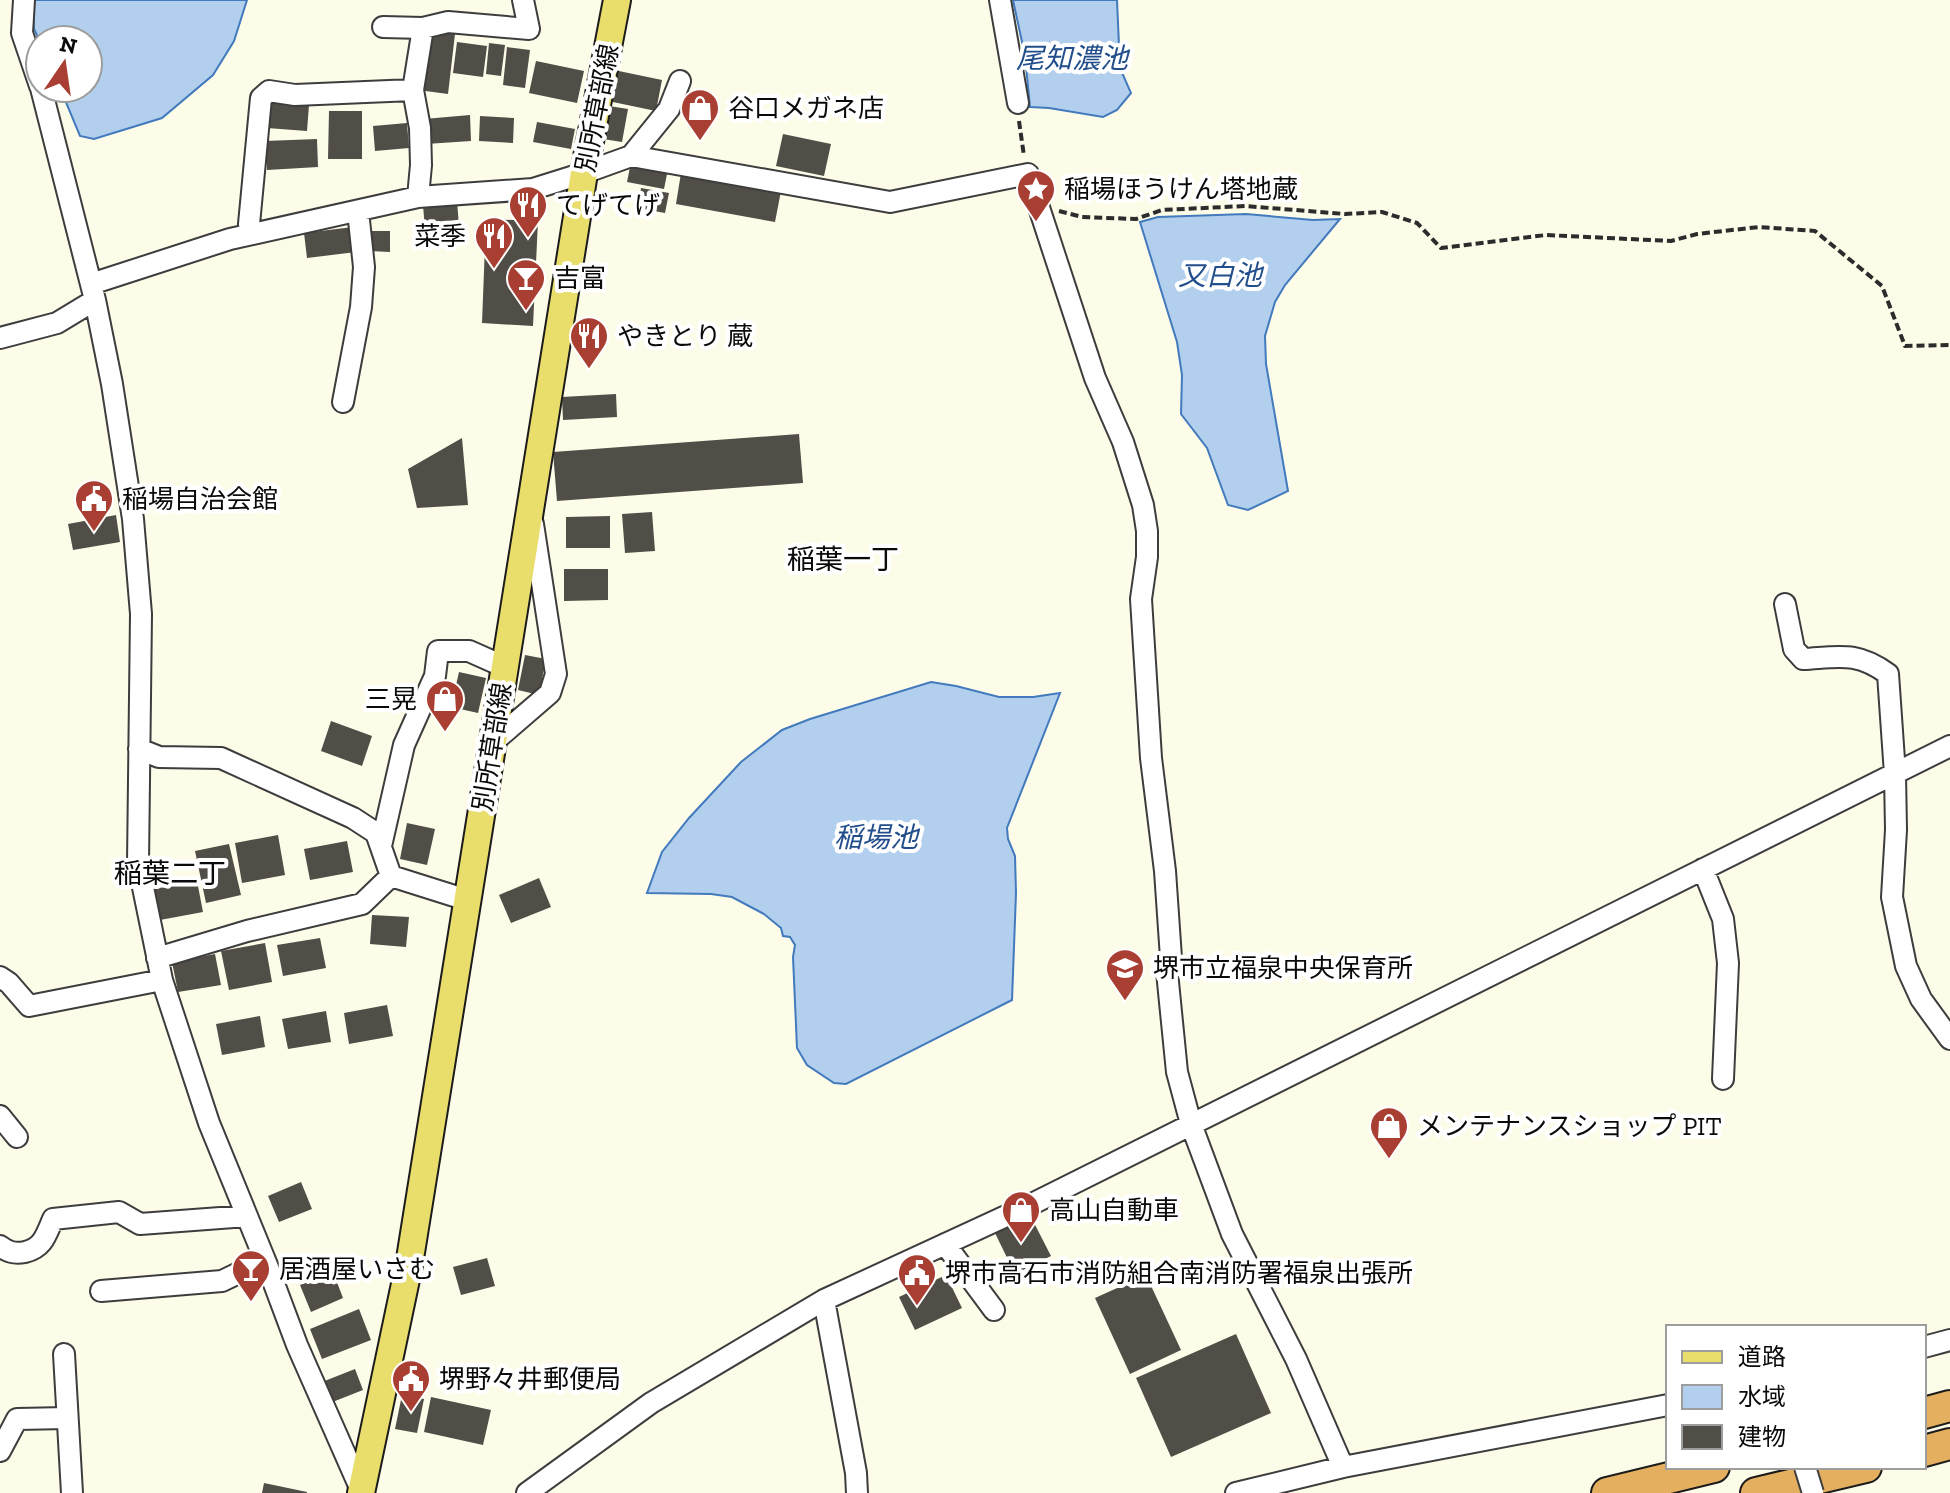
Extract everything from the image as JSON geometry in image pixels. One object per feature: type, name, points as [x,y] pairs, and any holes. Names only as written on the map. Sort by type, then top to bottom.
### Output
[{"type":"highway","points":[[1926,1412],[1950,1406]]},
{"type":"highway","points":[[1926,1450],[1950,1444]]},
{"type":"highway","points":[[1607,1493],[1706,1469]]},
{"type":"highway","points":[[1756,1493],[1858,1469]]},
{"type":"main road","name":"別所草部線","points":[[361,1492],[409,1265],[584,173],[617,0]]},
{"type":"street","points":[[24,0],[24,39]]},
{"type":"street","points":[[383,27],[423,28],[448,22],[529,29],[523,0]]},
{"type":"street","points":[[1000,0],[1018,103]]},
{"type":"street","points":[[418,197],[420,128],[413,90],[423,28]]},
{"type":"street","points":[[631,156],[669,109],[680,81]]},
{"type":"street","points":[[252,234],[249,224],[261,98],[269,91],[295,95],[413,90]]},
{"type":"street","points":[[44,104],[93,292],[112,384],[133,519],[141,614],[138,863],[162,980],[209,1123],[297,1345],[361,1492]]},
{"type":"street","points":[[0,338],[57,323],[93,292],[230,239],[418,197],[533,189],[631,156],[890,202],[1028,174],[1095,378],[1123,442],[1143,505],[1147,557],[1141,599],[1151,758],[1165,871],[1171,958],[1167,972],[1177,1072],[1191,1124],[1232,1234],[1296,1359],[1343,1467]]},
{"type":"street","points":[[343,402],[361,307],[364,267],[358,211]]},
{"type":"street","points":[[492,743],[550,693],[556,674],[530,507]]},
{"type":"street","points":[[1785,604],[1794,649],[1803,659],[1857,657],[1873,662],[1888,674],[1895,774],[1892,897],[1906,966],[1921,999],[1950,1039]]},
{"type":"street","points":[[381,846],[404,745],[435,676],[438,651],[469,651],[505,667]]},
{"type":"street","points":[[527,1493],[651,1403],[824,1300],[1030,1205],[1950,746]]},
{"type":"street","points":[[139,749],[159,757],[221,758],[353,818],[376,833],[391,876]]},
{"type":"street","points":[[1703,869],[1723,919],[1728,963],[1723,1079]]},
{"type":"street","points":[[157,958],[247,931],[362,904],[391,876]]},
{"type":"street","points":[[391,876],[467,900]]},
{"type":"street","points":[[0,977],[29,1006],[162,980]]},
{"type":"street","points":[[0,1116],[17,1137]]},
{"type":"street","points":[[0,1246],[8,1252],[35,1250],[44,1241],[53,1219],[119,1212],[140,1224],[247,1216]]},
{"type":"street","points":[[945,1244],[994,1310]]},
{"type":"street","points":[[101,1291],[222,1281],[251,1267],[267,1265]]},
{"type":"street","points":[[824,1300],[857,1493]]},
{"type":"street","points":[[1926,1346],[1950,1340]]},
{"type":"street","points":[[64,1354],[72,1493]]},
{"type":"street","points":[[1236,1493],[1343,1467],[1666,1405]]},
{"type":"street","points":[[0,1451],[17,1419],[67,1418]]},
{"type":"street","points":[[1806,1469],[1813,1493]]},
{"type":"path","points":[[1018,103],[1020,135],[1028,174]]},
{"type":"path","points":[[1038,205],[1082,217],[1136,219],[1162,210],[1245,206],[1345,214],[1382,212],[1417,223],[1441,248],[1546,235],[1671,241],[1697,234],[1759,227],[1815,231],[1882,286],[1905,346],[1950,345]]},
{"type":"water","points":[[33,0],[247,0],[234,41],[213,75],[162,118],[94,139],[80,136],[67,104],[104,104],[104,24],[34,24]]},
{"type":"water","name":"尾知濃池","points":[[1013,0],[1117,0],[1120,68],[1131,93],[1117,110],[1103,117],[1030,107],[1025,56]]},
{"type":"water","name":"又白池","points":[[1246,214],[1313,220],[1340,219],[1285,285],[1275,302],[1265,336],[1266,364],[1288,491],[1248,510],[1228,505],[1207,448],[1181,414],[1182,375],[1177,342],[1140,222],[1158,217]]},
{"type":"water","name":"稲場池","points":[[931,682],[999,697],[1060,693],[1007,828],[1015,856],[1012,1000],[846,1084],[834,1083],[807,1065],[797,1048],[795,945],[790,937],[783,936],[781,928],[764,914],[732,897],[647,893],[662,852],[689,818],[741,762],[782,730]]},
{"type":"building","points":[[425,31],[455,34],[448,94],[418,90]]},
{"type":"building","points":[[457,42],[487,46],[483,77],[453,73]]},
{"type":"building","points":[[489,43],[505,45],[501,76],[486,74]]},
{"type":"building","points":[[507,47],[530,50],[525,88],[503,85]]},
{"type":"building","points":[[536,61],[584,71],[577,103],[529,93]]},
{"type":"building","points":[[614,70],[662,80],[656,111],[608,101]]},
{"type":"building","points":[[268,103],[309,105],[307,131],[267,128]]},
{"type":"building","points":[[609,106],[628,109],[622,142],[603,139]]},
{"type":"building","points":[[329,111],[362,111],[362,159],[328,159]]},
{"type":"building","points":[[470,115],[471,141],[426,144],[424,119]]},
{"type":"building","points":[[480,116],[514,118],[513,143],[479,141]]},
{"type":"building","points":[[537,122],[575,129],[571,149],[533,142]]},
{"type":"building","points":[[407,123],[409,148],[375,151],[373,126]]},
{"type":"building","points":[[783,134],[831,144],[824,176],[776,166]]},
{"type":"building","points":[[317,139],[318,167],[267,170],[265,141]]},
{"type":"building","points":[[631,162],[668,169],[664,189],[627,182]]},
{"type":"building","points":[[681,173],[781,191],[775,222],[676,204]]},
{"type":"building","points":[[641,188],[669,193],[665,213],[638,208]]},
{"type":"building","points":[[457,201],[459,226],[425,230],[423,205]]},
{"type":"building","points":[[486,219],[538,221],[533,326],[482,323]]},
{"type":"building","points":[[353,227],[356,252],[307,258],[304,233]]},
{"type":"building","points":[[369,231],[390,231],[390,252],[369,251]]},
{"type":"building","points":[[616,394],[617,417],[563,420],[562,397]]},
{"type":"building","points":[[799,434],[803,483],[557,501],[553,452]]},
{"type":"building","points":[[462,438],[468,505],[417,508],[408,469]]},
{"type":"building","points":[[652,512],[655,551],[625,553],[622,514]]},
{"type":"building","name":"稲場自治会館","points":[[116,515],[120,542],[73,550],[68,524]]},
{"type":"building","points":[[610,516],[610,548],[566,548],[566,517]]},
{"type":"building","points":[[564,569],[608,569],[608,600],[564,601]]},
{"type":"building","points":[[525,655],[546,659],[539,695],[518,690]]},
{"type":"building","points":[[459,672],[486,678],[478,713],[451,707]]},
{"type":"building","points":[[331,721],[372,736],[362,766],[321,751]]},
{"type":"building","points":[[407,823],[435,829],[427,865],[400,859]]},
{"type":"building","points":[[278,835],[285,875],[242,883],[235,843]]},
{"type":"building","points":[[347,841],[353,872],[310,880],[304,849]]},
{"type":"building","points":[[229,844],[241,895],[206,903],[195,851]]},
{"type":"building","points":[[539,878],[551,907],[511,923],[499,895]]},
{"type":"building","points":[[197,881],[203,912],[160,920],[154,889]]},
{"type":"building","points":[[372,915],[409,917],[406,947],[370,944]]},
{"type":"building","points":[[320,938],[326,968],[283,976],[277,945]]},
{"type":"building","points":[[265,943],[272,982],[229,990],[221,951]]},
{"type":"building","points":[[215,954],[221,985],[178,992],[172,962]]},
{"type":"building","points":[[387,1005],[393,1036],[349,1044],[344,1013]]},
{"type":"building","points":[[326,1011],[331,1042],[288,1049],[282,1019]]},
{"type":"building","points":[[260,1016],[265,1047],[222,1055],[216,1024]]},
{"type":"building","points":[[301,1182],[312,1209],[279,1222],[268,1196]]},
{"type":"building","points":[[1030,1215],[1051,1256],[1015,1274],[995,1233]]},
{"type":"building","points":[[487,1258],[495,1286],[461,1295],[453,1267]]},
{"type":"building","points":[[333,1272],[343,1298],[311,1312],[300,1285]]},
{"type":"building","points":[[946,1275],[962,1308],[915,1330],[899,1297]]},
{"type":"building","points":[[1146,1275],[1181,1350],[1130,1374],[1095,1298]]},
{"type":"building","points":[[359,1309],[371,1340],[322,1359],[310,1329]]},
{"type":"building","points":[[1236,1334],[1271,1413],[1171,1457],[1136,1378]]},
{"type":"building","points":[[355,1369],[363,1390],[330,1403],[322,1382]]},
{"type":"building","points":[[402,1395],[424,1399],[417,1433],[395,1429]]},
{"type":"building","points":[[431,1397],[491,1410],[483,1445],[424,1432]]},
{"type":"building","points":[[264,1483],[307,1492],[307,1493],[262,1493]]},
{"type":"place","name":"谷口メガネ店","points":[[700,142]]},
{"type":"place","name":"稲場ほうけん塔地蔵","points":[[1036,223]]},
{"type":"place","name":"てげてげ","points":[[528,239]]},
{"type":"place","name":"菜季","points":[[494,270]]},
{"type":"place","name":"吉富","points":[[526,312]]},
{"type":"place","name":"やきとり 蔵","points":[[589,370]]},
{"type":"place","name":"稲場自治会館","points":[[94,533]]},
{"type":"place","name":"三晃","points":[[445,733]]},
{"type":"place","name":"堺市立福泉中央保育所","points":[[1125,1002]]},
{"type":"place","name":"メンテナンスショップ PIT","points":[[1389,1160]]},
{"type":"place","name":"高山自動車","points":[[1021,1244]]},
{"type":"place","name":"居酒屋いさむ","points":[[251,1303]]},
{"type":"place","name":"堺市高石市消防組合南消防署福泉出張所","points":[[917,1307]]},
{"type":"place","name":"堺野々井郵便局","points":[[411,1413]]},
{"type":"district","name":"稲葉一丁","points":[[843,559]]},
{"type":"district","name":"稲葉二丁","points":[[170,873]]}]
